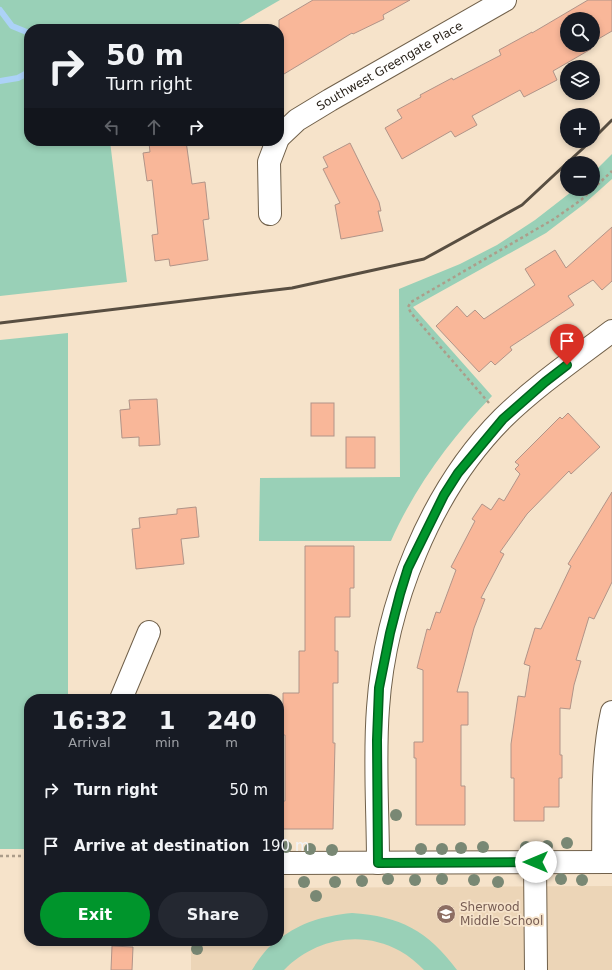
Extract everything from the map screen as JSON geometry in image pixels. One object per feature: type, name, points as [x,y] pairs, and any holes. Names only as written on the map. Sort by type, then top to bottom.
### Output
[{"type":"street","name":"Southwest Greengate Place","points":[[284,132],[297,120],[317,108],[505,0]]},
{"type":"street","points":[[270,214],[269,162],[275,146]]},
{"type":"street","points":[[378,863],[377,740],[379,688],[390,633],[408,568],[444,495],[458,473],[503,419],[545,382],[612,331]]},
{"type":"street","points":[[123,694],[149,632]]},
{"type":"street","points":[[284,863],[608,862],[604,771],[607,738],[612,712]]},
{"type":"street","points":[[536,862],[536,970]]},
{"type":"path","points":[[600,182],[612,171]]},
{"type":"path","points":[[503,419],[410,313],[408,307],[411,302],[554,219],[585,196]]},
{"type":"path","points":[[0,856],[24,856]]},
{"type":"shaded area","name":"Sherwood Middle School","points":[[612,886],[612,970],[191,970],[191,946],[284,946],[284,888]]},
{"type":"green space","points":[[0,0],[280,0],[239,24],[24,24],[24,146],[111,146],[127,282],[0,296]]},
{"type":"green space","points":[[612,154],[612,179],[600,190],[600,166]]},
{"type":"green space","points":[[566,196],[593,196],[546,233],[413,307],[492,396],[462,429],[435,464],[411,501],[391,541],[259,541],[260,478],[400,477],[399,289],[460,264],[497,245],[535,220]]},
{"type":"green space","points":[[68,333],[68,694],[24,694],[24,849],[0,849],[0,340]]},
{"type":"green space","points":[[352,913],[385,918],[399,922],[412,928],[435,945],[457,970],[424,970],[407,955],[385,944],[370,940],[354,939],[324,945],[309,951],[296,959],[284,970],[252,970],[270,946],[284,946],[284,936],[305,924],[332,916]]},
{"type":"building","points":[[313,0],[410,0],[383,15],[384,19],[353,34],[352,33],[284,74],[284,24],[279,24],[279,20]]},
{"type":"building","points":[[588,0],[612,0],[612,31],[600,38],[600,12],[568,12]]},
{"type":"building","points":[[560,16],[560,52],[586,52],[572,60],[560,60],[560,67],[553,71],[557,80],[524,97],[520,90],[472,116],[477,125],[455,137],[451,131],[402,159],[385,128],[402,118],[397,110],[421,97],[420,95],[452,78],[453,80],[501,55],[499,50]]},
{"type":"building","points":[[350,143],[379,202],[381,211],[378,211],[383,231],[341,239],[335,205],[340,203],[323,169],[328,167],[323,157]]},
{"type":"building","points":[[149,146],[187,146],[192,184],[205,182],[209,219],[203,220],[208,260],[170,266],[169,259],[155,261],[152,235],[158,234],[152,180],[147,181],[143,153],[150,152]]},
{"type":"building","points":[[612,227],[612,281],[602,290],[593,280],[568,296],[574,305],[510,347],[512,350],[495,365],[491,361],[479,372],[436,326],[457,306],[467,317],[475,310],[484,319],[535,285],[525,269],[555,250],[566,268]]},
{"type":"building","points":[[157,399],[160,445],[139,446],[139,437],[122,438],[120,410],[130,409],[129,400]]},
{"type":"building","points":[[311,403],[334,403],[334,436],[311,436]]},
{"type":"building","points":[[568,413],[600,447],[571,474],[569,471],[527,514],[500,552],[504,554],[481,598],[485,599],[474,628],[457,692],[468,692],[468,725],[461,725],[461,786],[465,786],[465,825],[416,825],[416,758],[414,758],[414,742],[423,742],[423,670],[417,668],[427,629],[430,630],[436,612],[440,613],[456,570],[451,567],[475,521],[472,519],[482,504],[491,510],[499,498],[504,501],[520,474],[515,469],[519,465],[515,462],[560,417],[562,419]]},
{"type":"building","points":[[346,437],[375,437],[375,468],[346,468]]},
{"type":"building","points":[[612,492],[612,582],[594,619],[589,617],[576,660],[581,661],[574,685],[570,709],[560,708],[560,755],[562,755],[562,778],[559,778],[559,807],[544,807],[544,821],[514,821],[514,778],[511,778],[511,744],[518,696],[525,697],[530,666],[524,664],[535,628],[541,629],[571,566],[568,564]]},
{"type":"building","points":[[196,507],[199,537],[181,539],[184,564],[136,569],[132,529],[140,528],[139,518],[177,514],[177,509]]},
{"type":"building","points":[[305,546],[354,546],[354,588],[350,588],[350,617],[335,617],[335,651],[338,651],[338,683],[333,683],[333,743],[335,743],[333,829],[284,829],[285,735],[283,693],[299,693],[299,651],[305,651]]},
{"type":"building","points":[[112,946],[133,947],[132,970],[111,970]]},
{"type":"waterway","points":[[0,10],[12,26],[24,31]]},
{"type":"waterway","points":[[0,81],[18,78],[24,75]]},
{"type":"railway","points":[[600,132],[612,120]]},
{"type":"railway","points":[[575,156],[583,148]]},
{"type":"railway","points":[[0,323],[292,288],[424,259],[522,205],[560,170]]},
{"type":"place","name":"Sherwood Middle School","points":[[446,914]]},
{"type":"route","points":[[536,862],[378,863],[377,740],[379,688],[390,633],[408,568],[444,495],[458,473],[503,419],[567,365]]}]
